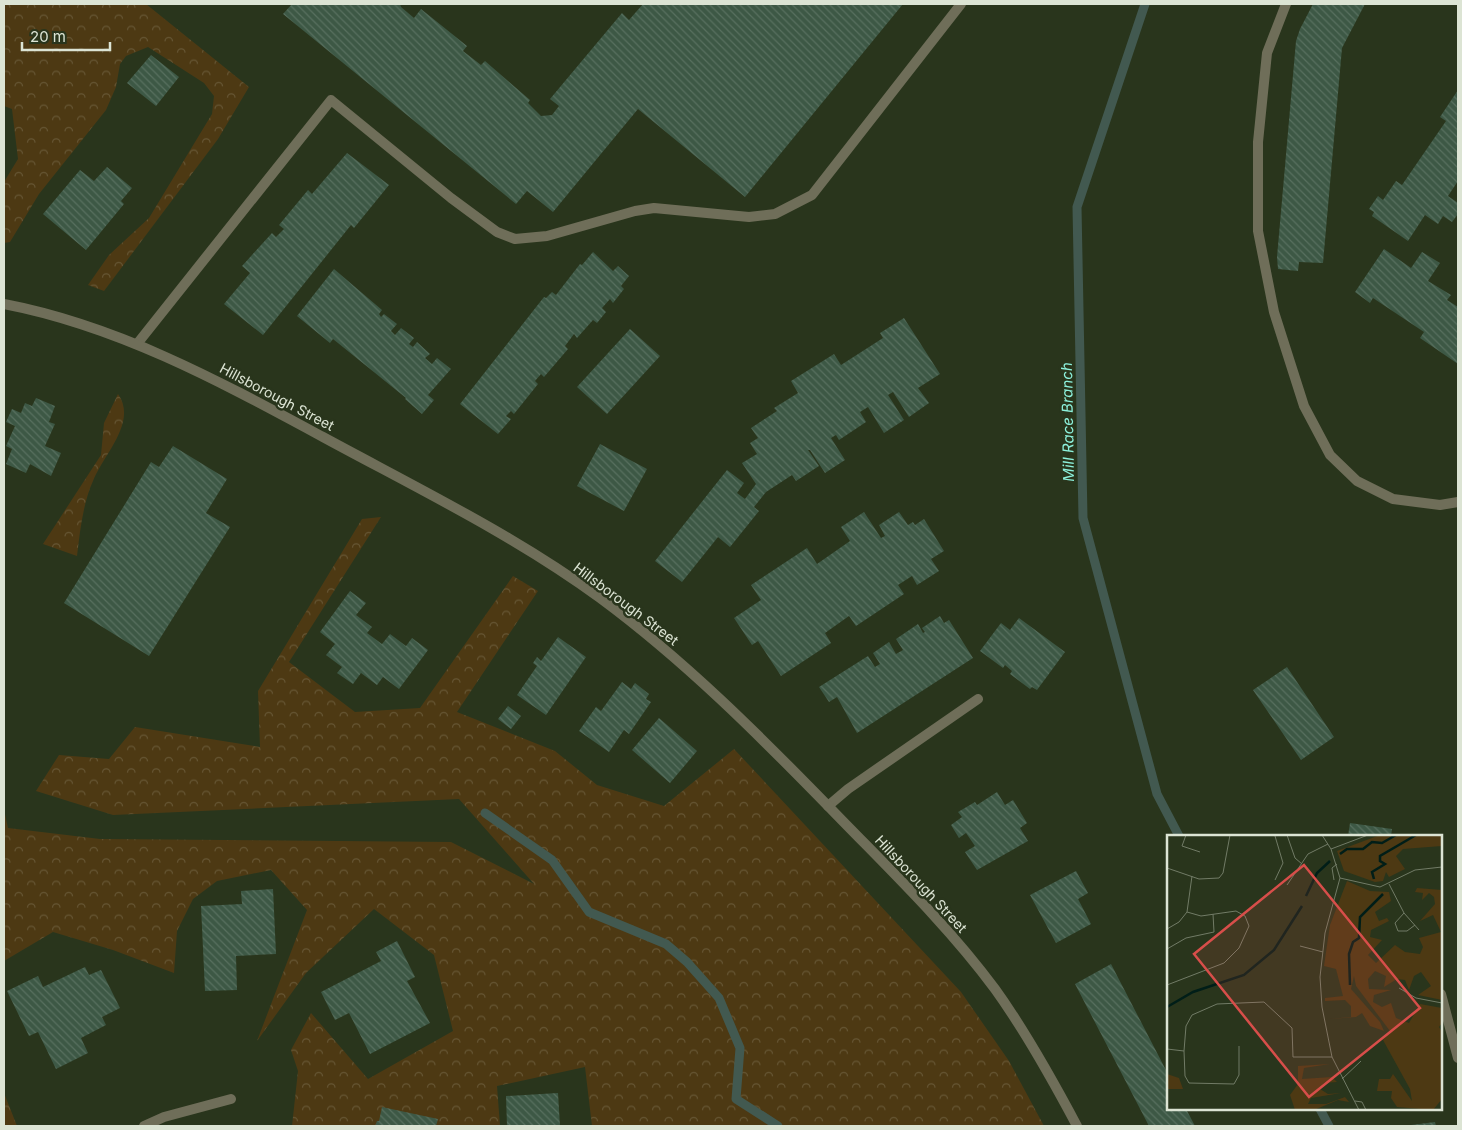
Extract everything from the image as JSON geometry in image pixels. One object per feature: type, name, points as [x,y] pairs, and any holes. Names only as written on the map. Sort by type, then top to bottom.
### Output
[{"type":"street","points":[[137,344],[331,100],[451,198],[497,232],[515,239],[547,236],[635,211],[654,208],[749,217],[775,214],[812,195],[961,4]]},
{"type":"street","points":[[1286,4],[1267,53],[1258,142],[1258,231],[1274,312],[1304,406],[1330,455],[1357,481],[1393,499],[1440,505],[1458,502]]},
{"type":"street","name":"Hillsborough Street","points":[[4,304],[56,317],[137,344],[214,378],[492,528],[547,562],[600,599],[690,670],[828,806],[936,918],[994,988],[1034,1048],[1077,1126]]},
{"type":"street","points":[[828,806],[848,789],[978,699]]},
{"type":"street","points":[[1442,998],[1458,1058]]},
{"type":"street","points":[[144,1126],[164,1117],[231,1099]]},
{"type":"green space","points":[[4,4],[146,4],[249,87],[218,139],[104,291],[88,285],[109,255],[149,218],[212,114],[214,96],[204,83],[148,47],[126,56],[120,64],[116,87],[106,110],[39,194],[10,242],[4,243],[4,182],[18,159],[12,109],[4,106]]},
{"type":"green space","points":[[118,394],[123,405],[122,427],[98,471],[87,498],[82,517],[77,556],[43,544],[101,455],[104,423]]},
{"type":"green space","points":[[381,517],[289,662],[355,712],[420,708],[513,576],[538,591],[457,712],[555,751],[597,785],[664,806],[734,749],[961,992],[1009,1061],[1044,1126],[592,1126],[585,1067],[497,1086],[500,1126],[292,1126],[298,1071],[291,1050],[311,1013],[368,1079],[453,1031],[434,955],[374,909],[306,973],[257,1041],[307,910],[271,870],[217,881],[193,899],[177,931],[174,973],[113,950],[53,932],[4,961],[4,810],[8,828],[100,839],[451,842],[534,884],[459,799],[113,815],[36,791],[59,755],[109,759],[135,727],[260,747],[258,691],[362,519]]},
{"type":"green space","points":[[4,1093],[17,1126],[4,1126]]},
{"type":"building","points":[[292,4],[400,4],[414,18],[421,9],[467,46],[463,51],[481,65],[485,61],[530,100],[528,103],[541,116],[552,115],[559,106],[550,99],[622,13],[629,20],[643,4],[903,4],[745,197],[638,109],[553,212],[527,191],[516,204],[283,14]]},
{"type":"building","points":[[1313,4],[1365,4],[1342,48],[1323,263],[1299,262],[1298,271],[1278,269],[1277,257],[1296,41]]},
{"type":"building","points":[[151,55],[179,77],[156,106],[127,83]]},
{"type":"building","points":[[1458,90],[1458,181],[1448,196],[1458,203],[1458,214],[1452,222],[1443,216],[1438,224],[1425,215],[1408,241],[1372,216],[1374,212],[1369,209],[1378,196],[1383,200],[1396,181],[1402,185],[1446,121],[1440,117]]},
{"type":"building","points":[[347,153],[389,185],[354,228],[351,225],[263,335],[224,304],[250,273],[242,266],[272,233],[276,237],[284,229],[279,225],[308,190],[312,194]]},
{"type":"building","points":[[107,167],[132,188],[121,201],[124,204],[86,250],[43,214],[80,170],[94,181]]},
{"type":"building","points":[[1384,249],[1411,268],[1422,252],[1440,263],[1428,281],[1451,295],[1447,300],[1458,307],[1458,364],[1420,338],[1424,332],[1373,298],[1370,303],[1355,292]]},
{"type":"building","points":[[593,252],[613,271],[618,266],[629,276],[621,286],[624,289],[613,303],[610,299],[602,308],[606,312],[597,323],[593,320],[577,338],[574,334],[565,346],[568,349],[544,377],[541,374],[535,381],[538,384],[514,414],[511,411],[506,416],[511,419],[498,434],[460,404],[544,297],[546,298],[552,292],[556,295],[580,264],[582,265]]},
{"type":"building","points":[[334,269],[382,310],[379,314],[381,317],[384,314],[397,324],[391,331],[395,335],[401,328],[414,338],[409,344],[413,347],[417,342],[430,354],[425,358],[432,364],[437,358],[451,369],[428,395],[434,400],[422,414],[406,398],[333,339],[330,343],[297,316]]},
{"type":"building","points":[[904,318],[940,374],[918,388],[929,403],[909,417],[893,392],[888,395],[904,420],[884,433],[868,407],[860,412],[866,422],[839,440],[836,435],[831,438],[845,460],[825,473],[810,450],[808,450],[819,466],[796,481],[792,475],[766,492],[754,507],[759,511],[730,547],[718,537],[682,582],[655,561],[727,470],[744,483],[737,493],[745,499],[756,484],[742,463],[757,454],[750,443],[758,438],[751,428],[777,411],[774,408],[798,393],[791,381],[834,354],[841,365],[883,338],[880,333]]},
{"type":"building","points":[[630,329],[660,356],[607,414],[577,387]]},
{"type":"building","points":[[36,398],[55,406],[49,422],[55,424],[45,446],[61,453],[51,476],[30,464],[26,473],[6,464],[12,449],[6,446],[15,426],[6,422],[12,409],[21,413],[25,403],[32,406]]},
{"type":"building","points":[[600,444],[647,469],[624,511],[577,486]]},
{"type":"building","points":[[173,446],[227,479],[206,513],[230,527],[149,656],[64,603],[151,462],[159,467]]},
{"type":"building","points":[[864,512],[881,538],[885,536],[879,525],[899,512],[908,525],[913,522],[915,525],[924,519],[944,551],[931,559],[939,571],[917,585],[912,576],[898,585],[904,594],[856,626],[849,616],[825,633],[831,643],[781,676],[758,641],[752,645],[734,618],[761,600],[751,585],[807,548],[817,564],[850,541],[841,527]]},
{"type":"building","points":[[350,591],[366,603],[356,615],[372,627],[367,633],[382,644],[390,634],[406,646],[412,638],[428,650],[399,689],[383,677],[377,685],[361,673],[353,684],[337,673],[342,667],[326,655],[335,644],[320,632]]},
{"type":"building","points":[[940,616],[944,623],[949,620],[973,658],[857,733],[837,697],[829,702],[819,687],[868,656],[875,667],[880,664],[873,653],[889,642],[896,654],[903,650],[896,639],[918,624],[923,633],[925,632],[922,628]]},
{"type":"building","points":[[1019,618],[1065,652],[1037,690],[1032,687],[1030,689],[1010,674],[1012,671],[1005,665],[1003,668],[980,651],[1001,623],[1010,630]]},
{"type":"building","points":[[558,637],[586,657],[546,715],[517,695],[537,666],[533,663],[537,657],[541,661]]},
{"type":"building","points":[[1287,667],[1334,737],[1301,760],[1253,690]]},
{"type":"building","points":[[622,682],[631,689],[635,683],[649,694],[646,699],[651,702],[629,734],[624,730],[609,752],[579,731],[596,707],[601,711]]},
{"type":"building","points":[[508,706],[521,716],[511,729],[498,719]]},
{"type":"building","points":[[659,718],[697,751],[670,783],[632,750]]},
{"type":"building","points":[[997,792],[1005,805],[1013,800],[1027,823],[1020,828],[1028,841],[977,870],[965,852],[975,846],[966,833],[959,838],[951,825],[962,817],[958,812],[975,802],[977,805]]},
{"type":"building","points":[[1350,823],[1392,829],[1391,835],[1348,835]]},
{"type":"building","points":[[1076,871],[1088,893],[1078,899],[1091,924],[1056,943],[1030,895]]},
{"type":"building","points":[[273,889],[276,954],[236,956],[237,990],[205,991],[201,906],[242,904],[241,891]]},
{"type":"building","points":[[397,941],[415,977],[407,981],[430,1023],[370,1054],[349,1013],[335,1020],[321,992],[381,961],[376,952]]},
{"type":"building","points":[[1111,964],[1167,1072],[1167,1110],[1187,1110],[1195,1126],[1149,1126],[1075,984]]},
{"type":"building","points":[[85,967],[89,975],[101,970],[120,1008],[102,1017],[106,1025],[81,1038],[88,1053],[56,1069],[38,1032],[29,1036],[7,991],[38,976],[43,987]]},
{"type":"building","points":[[558,1093],[560,1126],[507,1126],[506,1096]]},
{"type":"building","points":[[382,1107],[438,1119],[436,1126],[375,1126],[377,1121],[379,1121]]},
{"type":"building","points":[[1435,1122],[1436,1126],[1411,1126],[1411,1125]]},
{"type":"waterway","name":"Mill Race Branch","points":[[1145,4],[1077,207],[1083,518],[1157,794],[1178,835]]},
{"type":"waterway","points":[[485,813],[552,860],[589,912],[666,944],[687,962],[719,998],[740,1048],[736,1099],[778,1126]]},
{"type":"waterway","name":"Mill Race Branch","points":[[1321,1110],[1329,1126]]}]
